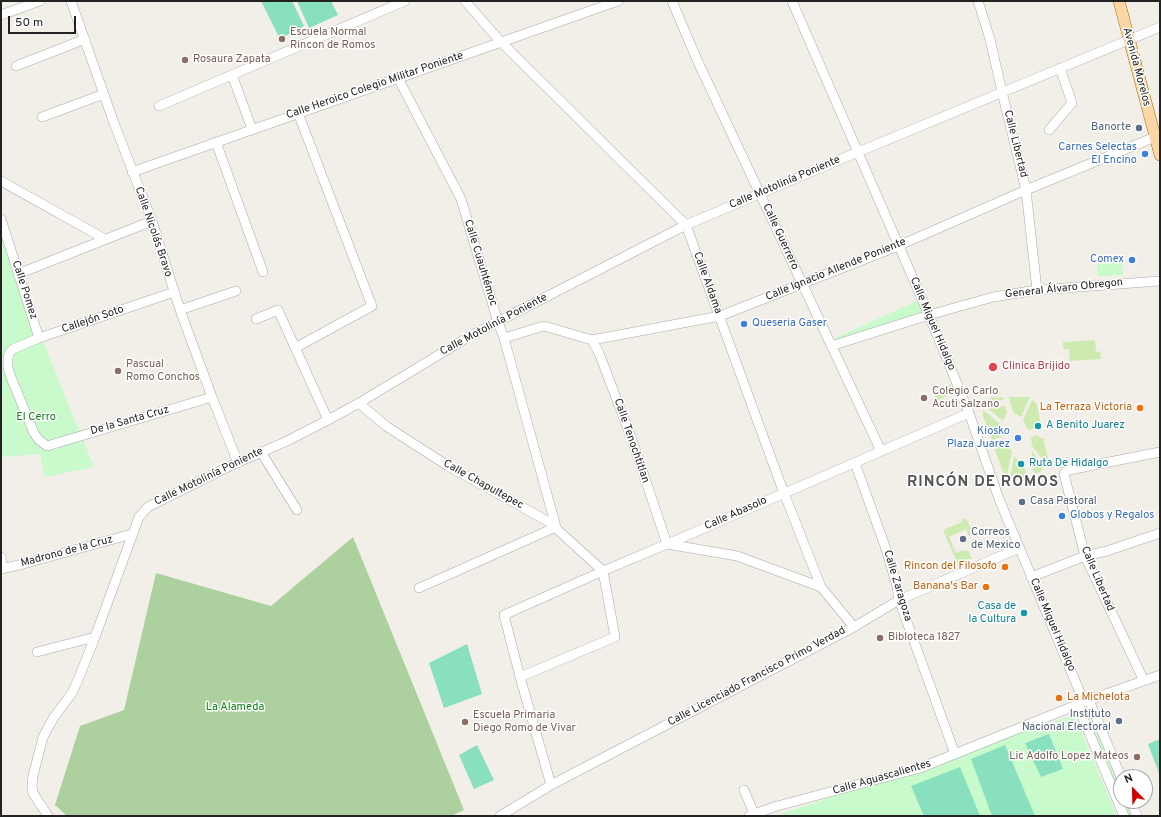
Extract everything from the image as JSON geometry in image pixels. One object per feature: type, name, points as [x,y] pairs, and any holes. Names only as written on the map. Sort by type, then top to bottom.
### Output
[{"type":"main road","name":"Avenida Morelos","points":[[1119,1],[1129,40],[1158,136],[1160,155]]},
{"type":"street","points":[[1,16],[40,1]]},
{"type":"street","name":"Calle Nicolás Bravo","points":[[71,1],[132,172],[152,221],[180,310],[238,463]]},
{"type":"street","points":[[160,106],[405,1]]},
{"type":"street","name":"Calle Aldama","points":[[465,1],[501,42],[686,224],[784,493],[821,587],[854,627]]},
{"type":"street","name":"Calle Heroico Colegio Militar Poniente","points":[[132,172],[618,1]]},
{"type":"street","name":"Calle Guerrero","points":[[672,1],[698,62],[881,451]]},
{"type":"street","name":"Calle Miguel Hidalgo","points":[[792,1],[929,315],[969,413],[999,499],[1081,695]]},
{"type":"street","name":"Calle Libertad","points":[[978,1],[990,40],[1026,190],[1037,290]]},
{"type":"street","name":"Calle Motolinía Poniente","points":[[48,816],[33,793],[32,785],[43,737],[54,717],[72,693],[78,680],[132,534],[139,517],[148,507],[328,420],[360,403],[470,336],[686,224],[1160,27]]},
{"type":"street","points":[[16,66],[85,39]]},
{"type":"street","points":[[1049,130],[1072,104],[1060,68]]},
{"type":"street","points":[[232,75],[252,129]]},
{"type":"street","name":"Calle Cuauhtémoc","points":[[398,78],[461,199],[504,338],[556,527]]},
{"type":"street","points":[[42,117],[104,94]]},
{"type":"street","points":[[295,348],[372,306],[298,114]]},
{"type":"street","name":"Calle Ignacio Allende Poniente","points":[[504,338],[544,326],[592,340],[720,316],[898,246],[1026,190],[1158,136]]},
{"type":"street","points":[[216,142],[263,272]]},
{"type":"street","points":[[1,181],[105,239]]},
{"type":"street","name":"Calle Pomez","points":[[1,219],[39,338]]},
{"type":"street","points":[[18,274],[152,221]]},
{"type":"street","name":"General Álvaro Obregon","points":[[831,346],[993,296],[1037,290],[1160,280]]},
{"type":"street","points":[[180,310],[236,291]]},
{"type":"street","name":"Callejón Soto","points":[[48,446],[39,440],[34,433],[10,375],[8,357],[10,352],[13,349],[39,338],[174,292]]},
{"type":"street","points":[[256,319],[278,310],[328,420]]},
{"type":"street","name":"Calle Tenochtitlan","points":[[592,340],[599,353],[631,437],[666,544]]},
{"type":"street","name":"De la Santa Cruz","points":[[48,446],[212,397]]},
{"type":"street","name":"Calle Chapultepec","points":[[360,403],[386,426],[448,466],[549,522],[603,571]]},
{"type":"street","name":"Calle Abasolo","points":[[520,677],[504,615],[969,413]]},
{"type":"street","points":[[262,452],[297,510]]},
{"type":"street","name":"Calle Libertad","points":[[1144,681],[1085,556],[1064,477],[1065,473],[1069,470],[1160,452]]},
{"type":"street","name":"Calle Zaragoza","points":[[855,463],[886,549],[897,586],[899,600],[955,754]]},
{"type":"street","points":[[419,588],[556,527]]},
{"type":"street","points":[[1031,576],[1085,556],[1160,533]]},
{"type":"street","name":"Madrono de la Cruz","points":[[2,569],[132,534]]},
{"type":"street","points":[[666,544],[737,556],[821,587]]},
{"type":"street","name":"Calle Licenciado Francisco Primo Verdad","points":[[500,816],[551,785],[854,627],[899,600],[1019,548]]},
{"type":"street","points":[[1,557],[2,569]]},
{"type":"street","points":[[551,785],[520,677],[615,637],[603,571]]},
{"type":"street","points":[[38,652],[95,637]]},
{"type":"street","name":"Calle Aguascalientes","points":[[753,815],[777,806],[931,765],[1089,700],[1160,675]]},
{"type":"street","points":[[1118,769],[1089,700],[1081,695],[1078,705],[1124,816]]},
{"type":"street","points":[[744,790],[753,815]]},
{"type":"green space","points":[[261,1],[292,1],[304,26],[280,39]]},
{"type":"green space","points":[[297,1],[331,1],[338,15],[309,28]]},
{"type":"green space","name":"El Cerro","points":[[1,219],[40,334],[94,467],[45,477],[40,454],[1,457]]},
{"type":"green space","points":[[1121,262],[1123,275],[1098,276],[1097,264]]},
{"type":"green space","points":[[919,300],[923,311],[834,344],[831,340]]},
{"type":"green space","points":[[1095,340],[1096,352],[1100,351],[1101,359],[1070,361],[1069,349],[1063,349],[1063,342]]},
{"type":"green space","points":[[950,384],[954,392],[937,401],[933,391],[940,388],[941,390],[948,388],[947,385]]},
{"type":"green space","points":[[1003,397],[1004,399],[995,402],[997,408],[1005,406],[1007,413],[1003,421],[984,405],[985,401],[990,398]]},
{"type":"green space","points":[[1009,397],[1030,397],[1021,417],[1013,412]]},
{"type":"green space","points":[[1032,400],[1036,403],[1040,422],[1037,423],[1036,428],[1028,430],[1023,420]]},
{"type":"green space","points":[[983,410],[1003,426],[1004,436],[992,440],[983,416]]},
{"type":"green space","points":[[1037,435],[1040,438],[1043,438],[1048,458],[1046,464],[1032,446],[1031,437]]},
{"type":"green space","points":[[1006,444],[1012,452],[1007,475],[1002,469],[994,448]]},
{"type":"green space","points":[[1032,451],[1044,467],[1040,472],[1035,474],[1029,460],[1032,456]]},
{"type":"green space","points":[[1014,456],[1020,462],[1017,462],[1019,468],[1024,467],[1028,477],[1018,480],[1010,478]]},
{"type":"green space","points":[[966,518],[973,534],[969,536],[966,529],[949,537],[956,553],[968,550],[972,559],[958,565],[943,530],[962,522],[961,520]]},
{"type":"green space","name":"La Alameda","points":[[353,537],[464,810],[451,816],[67,816],[55,805],[80,726],[124,710],[156,573],[271,606]]},
{"type":"green space","points":[[467,644],[482,694],[444,708],[429,663]]},
{"type":"green space","points":[[1086,703],[1116,769],[1113,769],[1113,788],[1083,718]]},
{"type":"green space","points":[[1074,715],[1117,816],[775,816]]},
{"type":"green space","points":[[1049,734],[1063,769],[1041,777],[1025,743]]},
{"type":"green space","points":[[1160,739],[1160,776],[1148,744]]},
{"type":"green space","points":[[477,745],[494,780],[474,789],[459,755]]},
{"type":"green space","points":[[1005,745],[1035,816],[992,816],[971,759]]},
{"type":"green space","points":[[960,767],[980,816],[924,816],[911,786]]},
{"type":"green space","points":[[1122,809],[1133,809],[1136,816],[1125,816]]},
{"type":"place","name":"Escuela Normal Rincon de Romos","points":[[282,39]]},
{"type":"place","name":"Rosaura Zapata","points":[[185,60]]},
{"type":"place","name":"Banorte","points":[[1139,128]]},
{"type":"place","name":"Carnes Selectas El Encino","points":[[1145,154]]},
{"type":"place","name":"Comex","points":[[1132,260]]},
{"type":"place","name":"Queseria Gaser","points":[[744,324]]},
{"type":"place","name":"Clinica Brijido","points":[[993,367]]},
{"type":"place","name":"Pascual Romo Conchos","points":[[118,371]]},
{"type":"place","name":"Colegio Carlo Acuti Salzano","points":[[924,398]]},
{"type":"place","name":"La Terraza Victoria","points":[[1140,408]]},
{"type":"place","name":"A Benito Juarez","points":[[1038,426]]},
{"type":"place","name":"Kiosko Plaza Juarez","points":[[1018,438]]},
{"type":"place","name":"Ruta De Hidalgo","points":[[1021,464]]},
{"type":"place","name":"Casa Pastoral","points":[[1022,502]]},
{"type":"place","name":"Globos y Regalos","points":[[1062,516]]},
{"type":"place","name":"Correos de Mexico","points":[[963,539]]},
{"type":"place","name":"Rincon del Filosofo","points":[[1005,567]]},
{"type":"place","name":"Banana's Bar","points":[[986,587]]},
{"type":"place","name":"Casa de la Cultura","points":[[1024,613]]},
{"type":"place","name":"Bibloteca 1827","points":[[880,638]]},
{"type":"place","name":"La Michelota","points":[[1059,698]]},
{"type":"place","name":"Instituto Nacional Electoral","points":[[1119,721]]},
{"type":"place","name":"Escuela Primaria Diego Romo de Vivar","points":[[465,722]]},
{"type":"place","name":"Lic Adolfo Lopez Mateos","points":[[1137,757]]},
{"type":"district","name":"RINCÓN DE ROMOS","points":[[983,483]]}]
